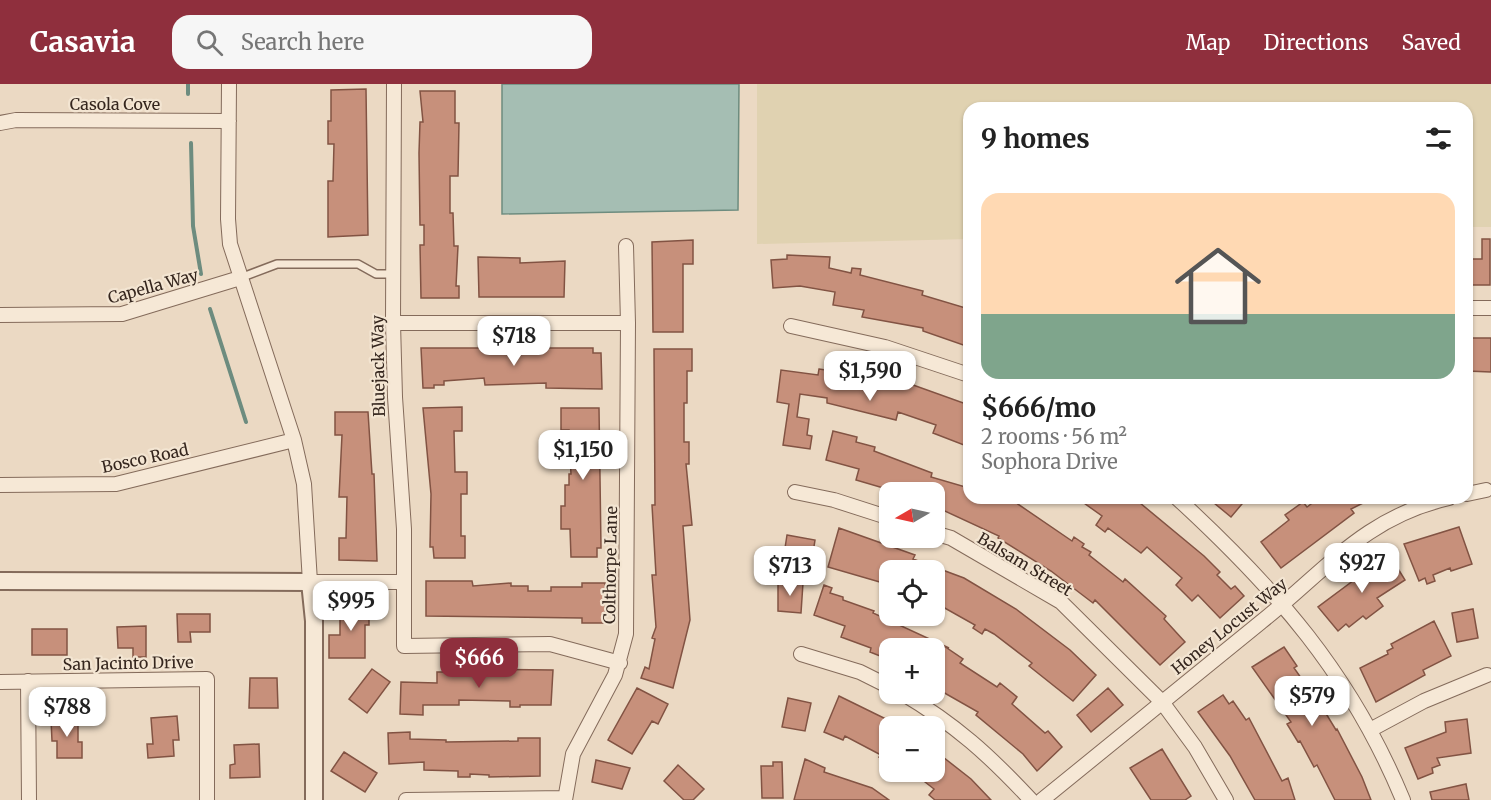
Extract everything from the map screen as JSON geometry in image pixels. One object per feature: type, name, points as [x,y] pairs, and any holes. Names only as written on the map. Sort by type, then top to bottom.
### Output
[{"type":"street","points":[[229,84],[228,219],[230,244],[294,440],[304,484],[314,621],[314,800]]},
{"type":"street","name":"Bluejack Way","points":[[394,84],[393,324],[395,397],[404,529],[404,646],[550,644],[620,663]]},
{"type":"street","name":"Casola Cove","points":[[0,123],[16,120],[229,121]]},
{"type":"street","name":"Colthorpe Lane","points":[[565,799],[573,754],[620,663],[626,634],[628,323],[626,246]]},
{"type":"street","name":"Capella Way","points":[[0,315],[122,314],[240,278]]},
{"type":"street","points":[[1473,308],[1491,308]]},
{"type":"street","points":[[393,324],[628,323]]},
{"type":"street","points":[[791,326],[885,347],[963,373]]},
{"type":"street","name":"Bosco Road","points":[[0,485],[116,484],[294,440]]},
{"type":"street","points":[[1473,493],[1486,490]]},
{"type":"street","points":[[795,492],[834,500],[879,514]]},
{"type":"street","points":[[1184,504],[1239,555],[1283,604],[1332,665],[1370,730],[1403,800]]},
{"type":"street","name":"Honey Locust Way","points":[[1042,800],[1283,604],[1352,542],[1379,524],[1411,509],[1428,504]]},
{"type":"street","name":"Balsam Street","points":[[945,536],[1061,602],[1162,702],[1195,747],[1226,800]]},
{"type":"street","points":[[0,581],[404,582]]},
{"type":"street","points":[[801,654],[861,672],[879,681]]},
{"type":"street","points":[[1370,730],[1424,701],[1487,675]]},
{"type":"street","name":"San Jacinto Drive","points":[[0,682],[207,679],[207,800]]},
{"type":"street","points":[[28,681],[29,800]]},
{"type":"street","points":[[920,704],[984,750],[1031,800]]},
{"type":"street","points":[[406,800],[565,799]]},
{"type":"lane","points":[[240,278],[277,264],[358,264],[376,273],[394,274]]},
{"type":"shaded area","points":[[502,84],[739,84],[738,210],[502,214]]},
{"type":"shaded area","points":[[757,84],[1491,84],[1491,227],[1473,227],[1473,102],[963,102],[963,239],[757,244]]},
{"type":"building","points":[[366,89],[368,235],[328,237],[328,181],[333,181],[334,144],[328,144],[331,90]]},
{"type":"building","points":[[420,91],[455,91],[455,123],[459,123],[458,176],[450,176],[450,213],[453,213],[454,246],[458,246],[456,286],[459,286],[459,298],[421,298],[420,245],[424,245],[424,225],[420,225],[419,153],[420,122],[423,122]]},
{"type":"building","points":[[1482,239],[1490,239],[1490,285],[1473,285],[1473,259],[1482,259]]},
{"type":"building","points":[[693,240],[693,264],[683,264],[683,332],[653,332],[652,242]]},
{"type":"building","points":[[787,255],[830,257],[829,268],[851,273],[852,268],[861,269],[860,275],[923,291],[922,295],[963,307],[963,345],[923,331],[923,328],[862,317],[864,310],[833,305],[835,292],[800,286],[773,288],[771,260],[787,259]]},
{"type":"building","points":[[478,257],[520,258],[520,263],[565,261],[564,297],[479,297]]},
{"type":"building","points":[[1473,338],[1491,338],[1491,372],[1473,371]]},
{"type":"building","points":[[421,348],[593,348],[593,353],[601,353],[602,389],[546,388],[546,383],[485,385],[484,378],[444,381],[444,385],[423,388]]},
{"type":"building","points":[[654,349],[692,349],[692,371],[687,371],[687,403],[684,403],[684,442],[689,442],[689,464],[686,464],[692,525],[683,526],[690,620],[673,688],[641,678],[645,667],[649,669],[655,639],[652,638],[656,627],[652,575],[656,575],[652,505],[655,505]]},
{"type":"building","points":[[819,369],[852,374],[853,369],[888,376],[963,403],[963,445],[933,433],[936,425],[898,412],[896,420],[827,403],[827,398],[800,394],[797,417],[809,419],[807,435],[812,436],[810,449],[783,445],[789,404],[777,402],[781,370],[818,375]]},
{"type":"building","points":[[462,407],[462,431],[454,431],[455,472],[467,472],[467,494],[461,494],[461,536],[465,536],[465,558],[434,558],[433,547],[430,547],[431,494],[423,408]]},
{"type":"building","points":[[561,408],[599,408],[601,548],[597,548],[597,557],[571,557],[570,529],[561,529],[561,506],[565,506],[565,485],[569,485],[569,474],[571,474],[570,456],[565,456],[565,447],[570,447],[569,430],[561,430]]},
{"type":"building","points":[[335,412],[368,412],[372,474],[374,474],[377,561],[339,560],[339,538],[346,538],[347,497],[339,497],[342,435],[335,435]]},
{"type":"building","points":[[833,431],[857,437],[856,442],[875,447],[874,451],[932,473],[931,477],[963,486],[963,504],[1018,504],[1072,541],[1074,537],[1084,544],[1082,547],[1091,552],[1089,555],[1123,582],[1125,579],[1166,616],[1164,619],[1185,642],[1160,665],[1095,600],[1093,603],[1051,571],[998,538],[999,536],[945,511],[945,482],[879,482],[879,487],[856,480],[859,469],[826,460]]},
{"type":"building","points":[[1085,504],[1141,504],[1204,556],[1220,572],[1217,575],[1231,589],[1235,586],[1244,596],[1220,618],[1198,595],[1192,601],[1176,585],[1182,578],[1147,547],[1141,553],[1108,528],[1105,532],[1096,525],[1102,516]]},
{"type":"building","points":[[1215,504],[1242,504],[1231,517]]},
{"type":"building","points":[[1300,504],[1307,507],[1311,504],[1361,504],[1351,509],[1354,513],[1281,568],[1261,542],[1289,520],[1285,515]]},
{"type":"building","points":[[1459,527],[1472,564],[1451,571],[1450,568],[1433,575],[1435,581],[1427,584],[1425,578],[1419,581],[1404,544]]},
{"type":"building","points":[[839,528],[879,542],[879,548],[895,548],[915,555],[913,559],[916,560],[879,560],[879,582],[828,567]]},
{"type":"building","points":[[787,535],[815,540],[813,553],[806,552],[804,564],[783,561]]},
{"type":"building","points":[[1389,554],[1405,580],[1377,598],[1383,606],[1366,619],[1363,616],[1349,627],[1346,624],[1338,631],[1318,607]]},
{"type":"building","points":[[945,571],[964,578],[1016,609],[1070,650],[1096,675],[1073,701],[1029,666],[1032,663],[994,634],[985,629],[982,634],[973,628],[975,625],[945,608]]},
{"type":"building","points":[[426,581],[472,581],[473,586],[511,583],[511,586],[528,586],[528,591],[551,591],[551,587],[582,587],[582,583],[605,583],[605,623],[582,623],[582,618],[426,616]]},
{"type":"building","points":[[778,582],[803,583],[801,613],[778,611]]},
{"type":"building","points":[[824,585],[832,588],[830,593],[843,597],[843,600],[874,611],[873,613],[879,616],[879,626],[901,626],[927,638],[879,638],[879,656],[870,652],[871,648],[841,637],[845,626],[814,615]]},
{"type":"building","points":[[340,602],[369,602],[369,625],[365,625],[365,658],[329,658],[329,635],[340,635]]},
{"type":"building","points":[[1473,609],[1478,638],[1457,642],[1452,613]]},
{"type":"building","points":[[177,614],[210,614],[210,632],[190,632],[191,642],[178,642]]},
{"type":"building","points":[[1434,621],[1451,656],[1423,670],[1425,675],[1376,702],[1360,668],[1388,654],[1387,651],[1393,648],[1391,644]]},
{"type":"building","points":[[146,626],[146,657],[133,657],[133,648],[118,648],[117,627]]},
{"type":"building","points":[[32,629],[67,629],[67,655],[32,655]]},
{"type":"building","points":[[945,646],[963,659],[960,663],[997,687],[1000,683],[1017,697],[1012,704],[1045,733],[1048,731],[1062,747],[1037,771],[1023,754],[976,715],[978,712],[945,693]]},
{"type":"building","points":[[1284,647],[1297,666],[1294,668],[1306,685],[1308,684],[1337,729],[1362,777],[1371,800],[1335,800],[1317,765],[1314,767],[1300,741],[1298,742],[1287,724],[1291,722],[1252,667]]},
{"type":"building","points":[[372,669],[390,682],[367,713],[349,699]]},
{"type":"building","points":[[447,669],[553,670],[551,705],[510,707],[510,701],[459,700],[459,705],[423,705],[423,715],[400,714],[401,682],[437,683],[437,672],[447,672]]},
{"type":"building","points":[[250,678],[277,678],[278,708],[249,708]]},
{"type":"building","points":[[637,688],[668,704],[658,724],[652,721],[632,754],[608,740]]},
{"type":"building","points":[[1108,688],[1123,705],[1091,732],[1077,715]]},
{"type":"building","points":[[1223,695],[1229,704],[1233,701],[1246,720],[1249,718],[1282,781],[1288,778],[1295,800],[1255,800],[1230,756],[1198,712]]},
{"type":"building","points":[[839,696],[880,716],[879,754],[845,736],[843,740],[824,732]]},
{"type":"building","points":[[788,698],[811,703],[805,731],[782,727]]},
{"type":"building","points":[[177,716],[179,740],[173,740],[174,756],[148,758],[147,744],[153,744],[151,718]]},
{"type":"building","points":[[51,719],[78,719],[78,742],[82,742],[82,758],[57,758],[57,741],[52,741]]},
{"type":"building","points":[[1467,719],[1471,753],[1437,758],[1440,765],[1432,768],[1433,773],[1418,779],[1405,748],[1446,732],[1445,722]]},
{"type":"building","points":[[410,732],[410,739],[446,740],[446,742],[518,741],[518,738],[540,738],[540,776],[489,777],[489,775],[470,774],[470,777],[458,777],[458,771],[424,770],[424,762],[389,764],[388,733]]},
{"type":"building","points":[[259,744],[260,777],[230,778],[230,765],[235,764],[234,745]]},
{"type":"building","points":[[1162,749],[1191,796],[1185,800],[1151,800],[1130,768]]},
{"type":"building","points":[[344,752],[377,773],[365,792],[331,771]]},
{"type":"building","points":[[805,759],[825,768],[824,772],[872,788],[889,800],[794,800]]},
{"type":"building","points":[[945,759],[971,779],[991,800],[935,800],[929,795],[934,789],[925,782],[945,782]]},
{"type":"building","points":[[596,760],[630,768],[622,789],[592,782]]},
{"type":"building","points":[[773,762],[782,762],[783,798],[762,798],[761,766],[773,766]]},
{"type":"building","points":[[678,765],[704,789],[693,800],[684,800],[664,781]]},
{"type":"building","points":[[1466,784],[1469,800],[1432,800],[1430,792]]},
{"type":"waterway","points":[[188,84],[188,94]]},
{"type":"waterway","points":[[191,143],[193,226],[201,274]]},
{"type":"waterway","points":[[210,309],[246,422]]}]
